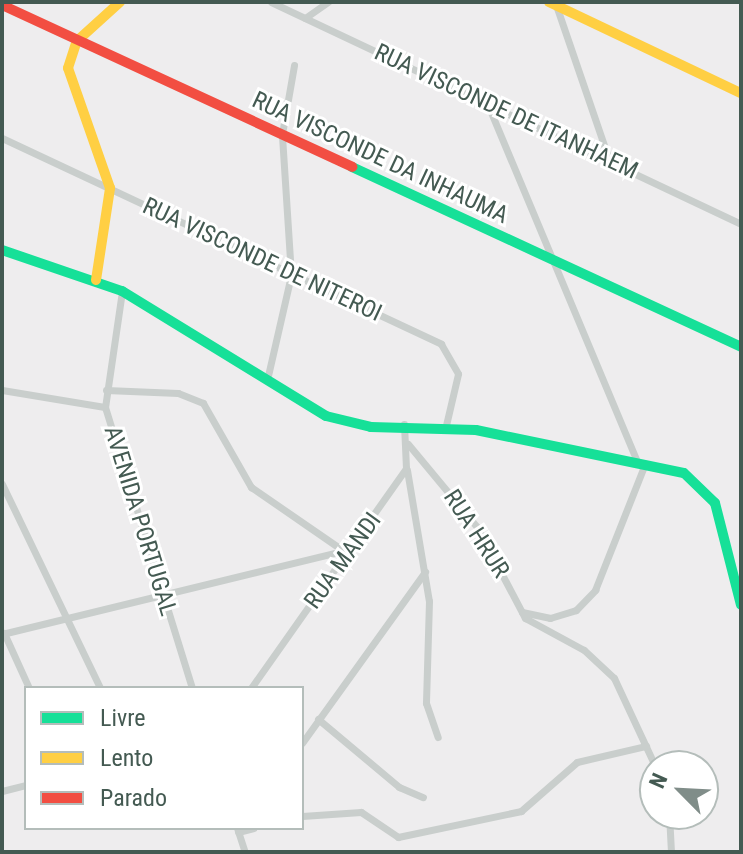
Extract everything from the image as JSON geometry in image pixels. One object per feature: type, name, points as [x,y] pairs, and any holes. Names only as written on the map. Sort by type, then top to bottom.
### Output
[{"type":"main road","points":[[96,280],[110,188],[70,83],[77,41],[120,2]]},
{"type":"main road","points":[[553,4],[741,93]]},
{"type":"main road","name":"RUA VISCONDE DA INHAUMA","points":[[2,5],[741,347]]},
{"type":"main road","points":[[2,250],[122,291],[266,383],[326,416],[371,427],[446,425],[642,462],[684,473],[709,493],[741,605]]},
{"type":"street","name":"RUA VISCONDE DE ITANHAEM","points":[[271,2],[485,98],[741,224]]},
{"type":"street","points":[[305,18],[328,2]]},
{"type":"street","points":[[553,4],[609,160]]},
{"type":"street","points":[[266,383],[291,275],[282,134],[294,65]]},
{"type":"street","points":[[485,98],[551,260],[642,462],[595,590],[576,610],[550,618],[520,612]]},
{"type":"street","name":"RUA VISCONDE DE NITEROI","points":[[2,138],[450,350],[458,374],[446,425]]},
{"type":"street","points":[[105,407],[122,291]]},
{"type":"street","name":"AVENIDA PORTUGAL","points":[[2,390],[105,407],[191,686]]},
{"type":"street","points":[[106,390],[178,393],[203,403],[251,487],[345,552]]},
{"type":"street","name":"RUA MANDI","points":[[252,686],[406,468],[408,444],[404,424]]},
{"type":"street","name":"RUA HRUR","points":[[408,444],[477,527],[520,612]]},
{"type":"street","points":[[406,468],[425,572],[425,687],[438,737]]},
{"type":"street","points":[[2,484],[65,621],[99,686]]},
{"type":"street","points":[[28,686],[3,634],[345,552]]},
{"type":"street","points":[[304,740],[425,572]]},
{"type":"street","points":[[520,612],[602,661],[648,750]]},
{"type":"street","points":[[318,719],[399,787],[423,797]]},
{"type":"street","points":[[304,816],[361,812],[398,837],[521,811],[577,762],[646,746]]},
{"type":"street","points":[[2,791],[24,786]]},
{"type":"street","points":[[238,830],[245,852]]},
{"type":"street","points":[[670,830],[671,852]]},
{"type":"traffic: fast","points":[[352,167],[741,347]]},
{"type":"traffic: fast","points":[[2,250],[122,291],[326,416],[371,427],[476,430],[684,473],[715,503],[741,605]]},
{"type":"traffic: slow","points":[[96,280],[110,188],[68,68],[77,41],[120,2]]},
{"type":"traffic: slow","points":[[549,2],[741,93]]},
{"type":"traffic: jam","points":[[2,5],[352,167]]}]
